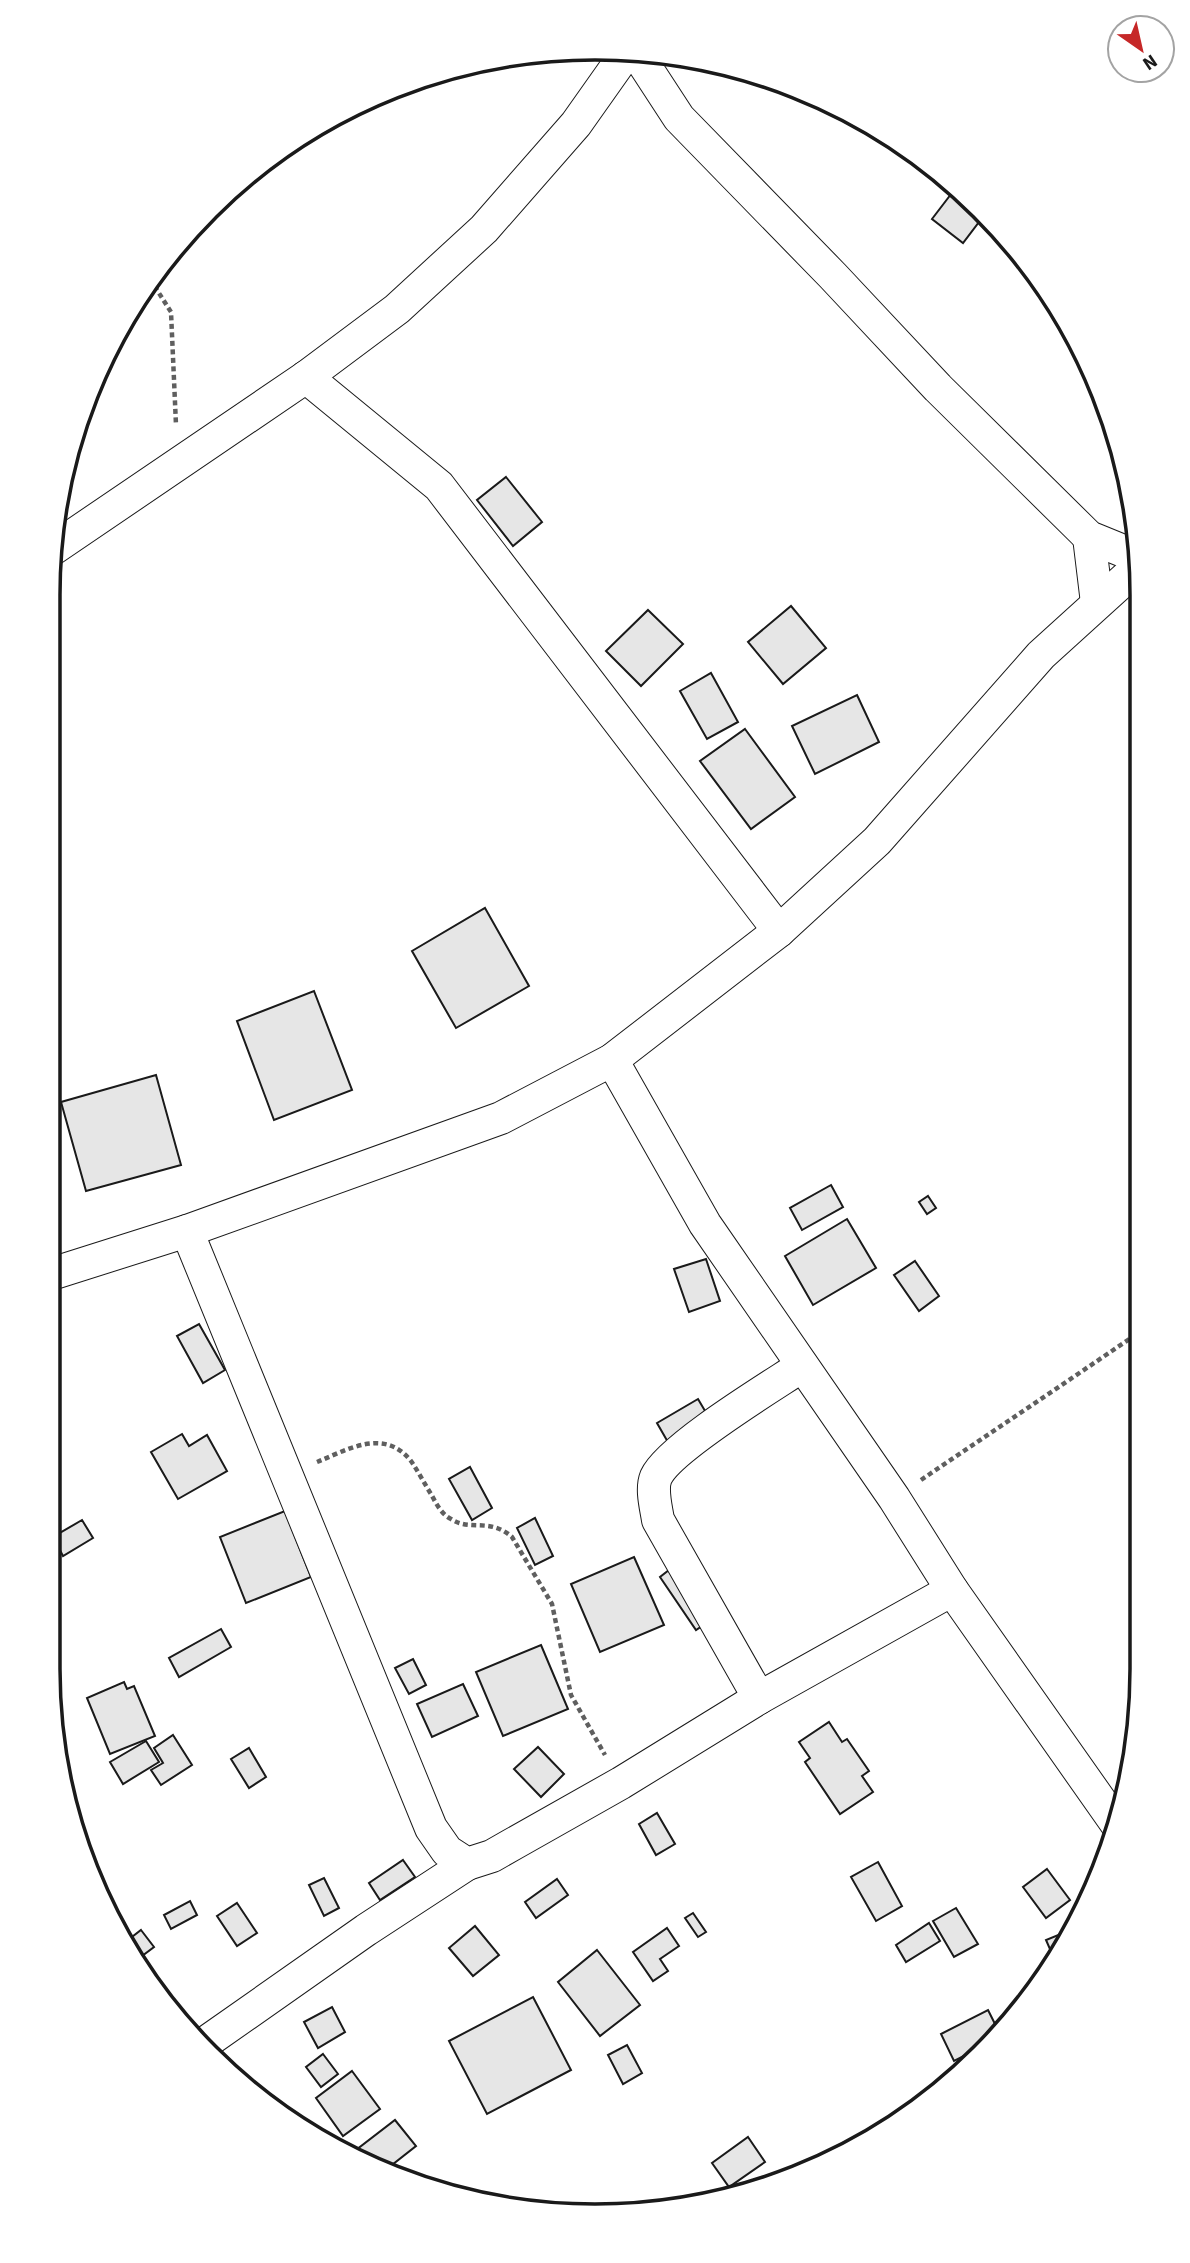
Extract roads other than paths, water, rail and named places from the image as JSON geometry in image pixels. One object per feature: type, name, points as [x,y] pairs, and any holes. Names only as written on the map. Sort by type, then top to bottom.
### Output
[{"type":"street","points":[[63,542],[306,377],[397,309],[484,229],[576,124],[620,61]]},
{"type":"street","points":[[643,62],[679,118],[938,388],[1089,537],[1128,553]]},
{"type":"street","points":[[306,377],[439,486],[779,931]]},
{"type":"street","points":[[1089,537],[1097,603]]},
{"type":"street","points":[[60,1271],[187,1231],[501,1118],[612,1060],[779,931],[877,841],[955,756],[1041,655],[1129,575]]},
{"type":"street","points":[[612,1060],[705,1224],[894,1498],[952,1590],[1110,1814]]},
{"type":"street","points":[[187,1231],[431,1828],[447,1851],[467,1864]]},
{"type":"street","points":[[760,1698],[659,1520],[655,1480],[662,1466],[700,1434],[802,1366]]},
{"type":"street","points":[[209,2040],[366,1930],[467,1864],[492,1856],[621,1783],[760,1698],[952,1590]]}]
